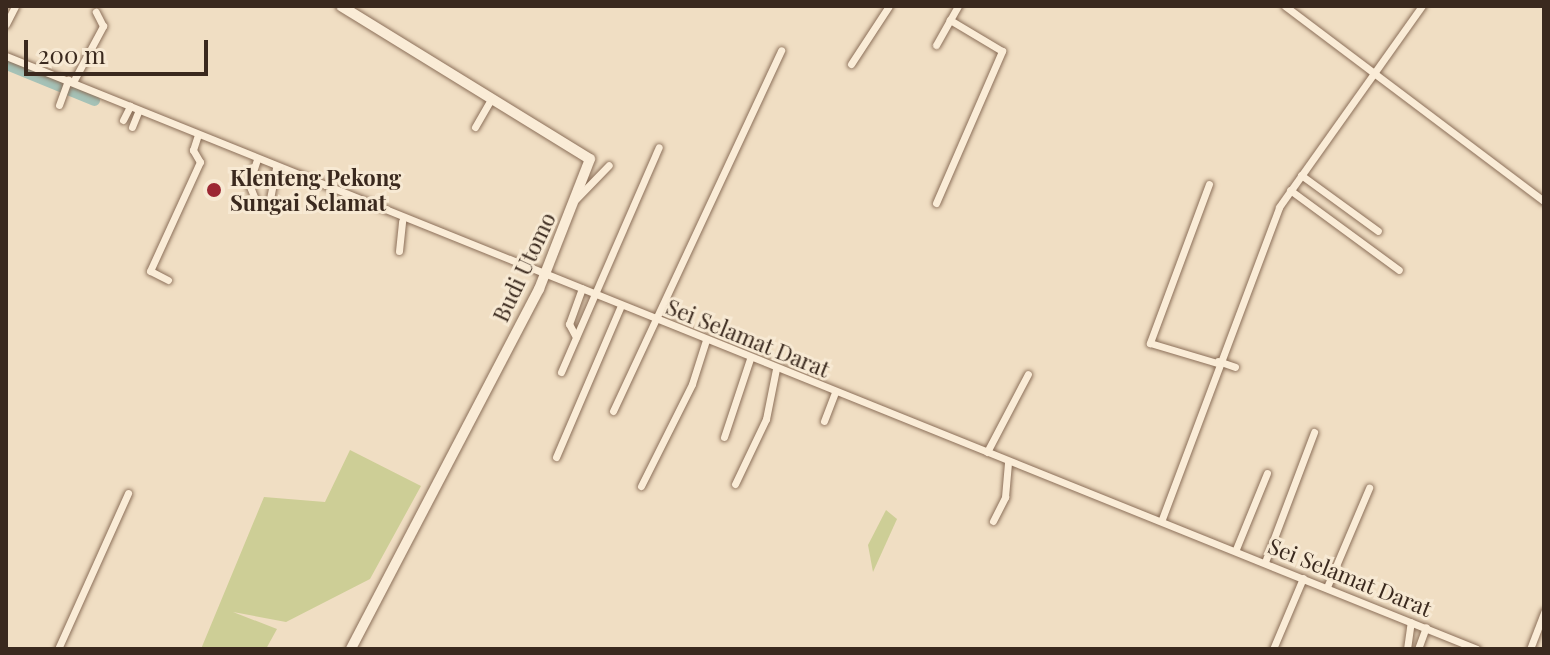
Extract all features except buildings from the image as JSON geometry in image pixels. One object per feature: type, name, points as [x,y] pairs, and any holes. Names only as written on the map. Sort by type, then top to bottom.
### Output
[{"type":"street","points":[[6,24],[15,6]]},
{"type":"street","name":"Budi Utomo","points":[[341,6],[588,154],[576,199],[543,280],[351,649]]},
{"type":"street","points":[[851,64],[889,6]]},
{"type":"street","points":[[936,45],[958,6]]},
{"type":"street","points":[[1285,6],[1544,201]]},
{"type":"street","points":[[1162,519],[1218,362],[1290,190],[1422,6]]},
{"type":"street","points":[[59,105],[103,26],[96,12]]},
{"type":"street","points":[[936,203],[1002,51],[950,20]]},
{"type":"street","points":[[613,411],[781,50]]},
{"type":"street","name":"Sei Selamat Darat","points":[[6,56],[70,81],[138,113],[257,159],[400,226],[618,312],[656,322],[832,400],[987,452],[1006,466],[1162,519],[1265,562],[1301,582],[1327,587],[1410,629],[1426,627],[1477,649]]},
{"type":"street","points":[[475,127],[493,95]]},
{"type":"street","points":[[123,120],[129,108]]},
{"type":"street","points":[[132,127],[138,113]]},
{"type":"street","points":[[168,280],[150,271],[200,162],[193,148],[198,136]]},
{"type":"street","points":[[561,372],[659,147]]},
{"type":"street","points":[[255,199],[249,184],[257,159]]},
{"type":"street","points":[[576,199],[609,165]]},
{"type":"street","points":[[269,204],[276,168]]},
{"type":"street","points":[[1301,175],[1378,231]]},
{"type":"street","points":[[1209,184],[1150,343],[1235,367]]},
{"type":"street","points":[[1290,190],[1399,270]]},
{"type":"street","points":[[399,251],[400,226]]},
{"type":"street","points":[[576,337],[569,324],[579,296]]},
{"type":"street","points":[[556,457],[618,312]]},
{"type":"street","points":[[641,486],[705,343]]},
{"type":"street","points":[[724,437],[747,364]]},
{"type":"street","points":[[987,452],[1028,374]]},
{"type":"street","points":[[735,484],[766,419],[774,376]]},
{"type":"street","points":[[824,421],[832,400]]},
{"type":"street","points":[[1265,562],[1314,432]]},
{"type":"street","points":[[993,521],[1005,497],[1006,466]]},
{"type":"street","points":[[1236,549],[1267,473]]},
{"type":"street","points":[[1327,587],[1369,488]]},
{"type":"street","points":[[58,649],[128,493]]},
{"type":"street","points":[[1273,649],[1301,582]]},
{"type":"street","points":[[1530,649],[1544,612]]},
{"type":"street","points":[[1418,649],[1426,627]]},
{"type":"street","points":[[1407,649],[1410,629]]},
{"type":"green space","points":[[350,450],[421,486],[370,579],[286,622],[233,612],[277,629],[266,649],[201,649],[264,497],[325,502]]},
{"type":"green space","points":[[886,510],[897,519],[873,572],[868,545]]},
{"type":"waterway","points":[[6,64],[94,100]]},
{"type":"place","name":"Klenteng Pekong Sungai Selamat","points":[[214,190]]}]
